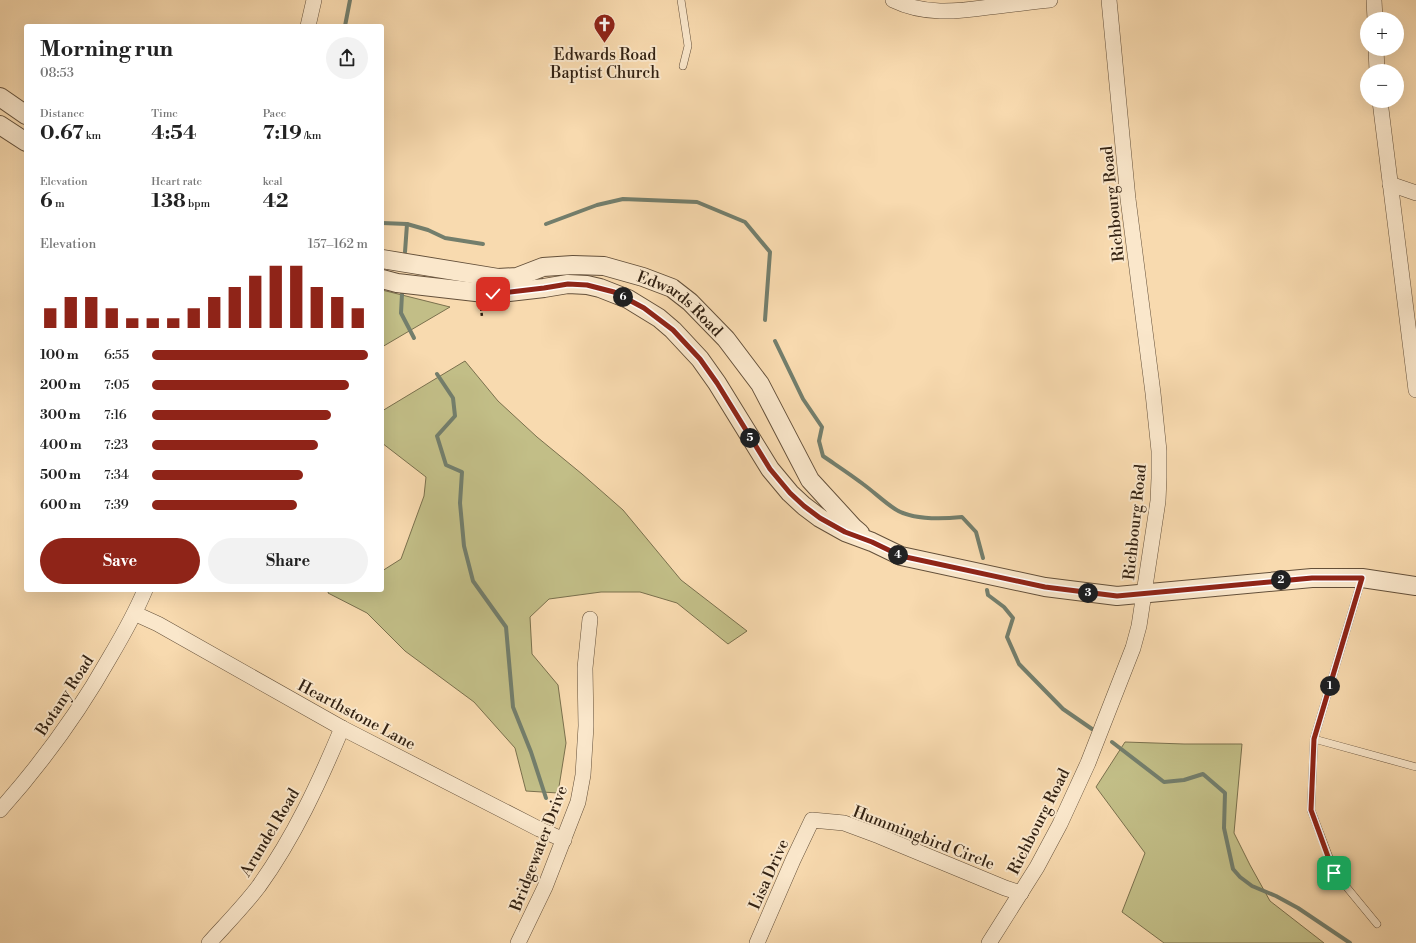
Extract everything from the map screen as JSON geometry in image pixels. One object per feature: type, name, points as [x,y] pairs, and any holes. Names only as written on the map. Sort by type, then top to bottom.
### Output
[{"type":"street","points":[[308,24],[314,0]]},
{"type":"street","points":[[893,0],[905,6],[942,12],[1050,0]]},
{"type":"street","name":"Richbourg Road","points":[[990,943],[1037,867],[1060,824],[1088,763],[1133,648],[1139,626],[1158,501],[1159,450],[1128,199],[1109,0]]},
{"type":"street","points":[[1374,0],[1374,12]]},
{"type":"street","points":[[0,97],[24,114]]},
{"type":"street","points":[[1381,108],[1416,390]]},
{"type":"street","points":[[0,125],[24,141]]},
{"type":"street","points":[[1390,184],[1416,193]]},
{"type":"street","name":"Edwards Road","points":[[384,259],[498,278],[517,276],[543,267],[573,265],[604,266],[643,277],[672,288],[690,302],[726,339],[760,384],[810,480],[853,527],[872,542]]},
{"type":"street","name":"Edwards Road","points":[[384,280],[397,283],[493,294],[568,284],[587,285],[600,288],[628,299],[664,322],[700,359],[717,383],[770,469],[790,493],[820,518],[845,532],[872,542],[901,556],[1045,587],[1117,596],[1312,578],[1362,578],[1416,586]]},
{"type":"street","name":"Botany Road","points":[[0,810],[42,759],[71,720],[96,682],[136,614],[144,592]]},
{"type":"street","name":"Hearthstone Lane","points":[[136,614],[158,624],[342,728],[539,830],[564,840]]},
{"type":"street","name":"Bridgewater Drive","points":[[518,943],[545,887],[578,802],[583,775],[586,726],[585,668],[590,619]]},
{"type":"street","name":"Arundel Road","points":[[209,943],[247,901],[275,862],[311,800],[342,728]]},
{"type":"street","name":"Hummingbird Circle","points":[[812,820],[844,824],[879,836],[1005,888],[1021,893]]},
{"type":"street","name":"Lisa Drive","points":[[757,943],[812,820]]},
{"type":"lane","points":[[681,0],[688,46],[683,66]]},
{"type":"lane","points":[[1362,578],[1314,739],[1311,810],[1334,873],[1378,924]]},
{"type":"lane","points":[[1314,739],[1416,767]]},
{"type":"shaded area","points":[[384,290],[450,307],[384,346]]},
{"type":"shaded area","points":[[465,361],[498,401],[537,437],[623,510],[681,580],[747,631],[728,644],[677,603],[640,592],[601,592],[549,599],[530,617],[532,654],[558,685],[566,743],[558,793],[526,791],[515,748],[474,702],[405,651],[367,613],[328,593],[384,592],[384,570],[401,559],[424,496],[426,477],[384,445],[384,410]]},
{"type":"shaded area","points":[[1125,742],[1242,744],[1234,833],[1270,901],[1324,943],[1164,943],[1122,912],[1145,853],[1096,787]]},
{"type":"waterway","points":[[345,24],[350,0]]},
{"type":"waterway","points":[[546,224],[597,205],[623,199],[697,202],[745,222],[770,252],[765,320]]},
{"type":"waterway","points":[[384,223],[407,224],[428,230],[445,238],[483,244]]},
{"type":"waterway","points":[[405,252],[407,224]]},
{"type":"waterway","points":[[402,294],[401,313],[414,338]]},
{"type":"waterway","points":[[775,341],[803,399],[822,427],[819,441],[823,456],[902,513],[927,518],[962,517],[976,532],[983,558]]},
{"type":"waterway","points":[[437,374],[453,398],[455,416],[437,436],[446,465],[462,472],[460,503],[464,546],[473,581],[506,627],[513,707],[531,752],[546,798]]},
{"type":"waterway","points":[[987,590],[988,595],[1004,607],[1013,618],[1007,637],[1019,664],[1063,709],[1092,729]]},
{"type":"waterway","points":[[1112,742],[1164,782],[1184,780],[1203,774],[1225,793],[1224,828],[1233,869],[1240,877],[1252,886],[1276,896],[1298,908],[1350,943]]},
{"type":"place","name":"Edwards Road Baptist Church","points":[[605,44]]},
{"type":"route","points":[[493,294],[568,284],[587,285],[614,292],[644,308],[673,330],[700,359],[717,383],[770,469],[790,493],[820,518],[845,532],[872,542],[901,556],[1045,587],[1117,596],[1253,582],[1312,578],[1362,578],[1314,739],[1311,810],[1334,873]]}]
